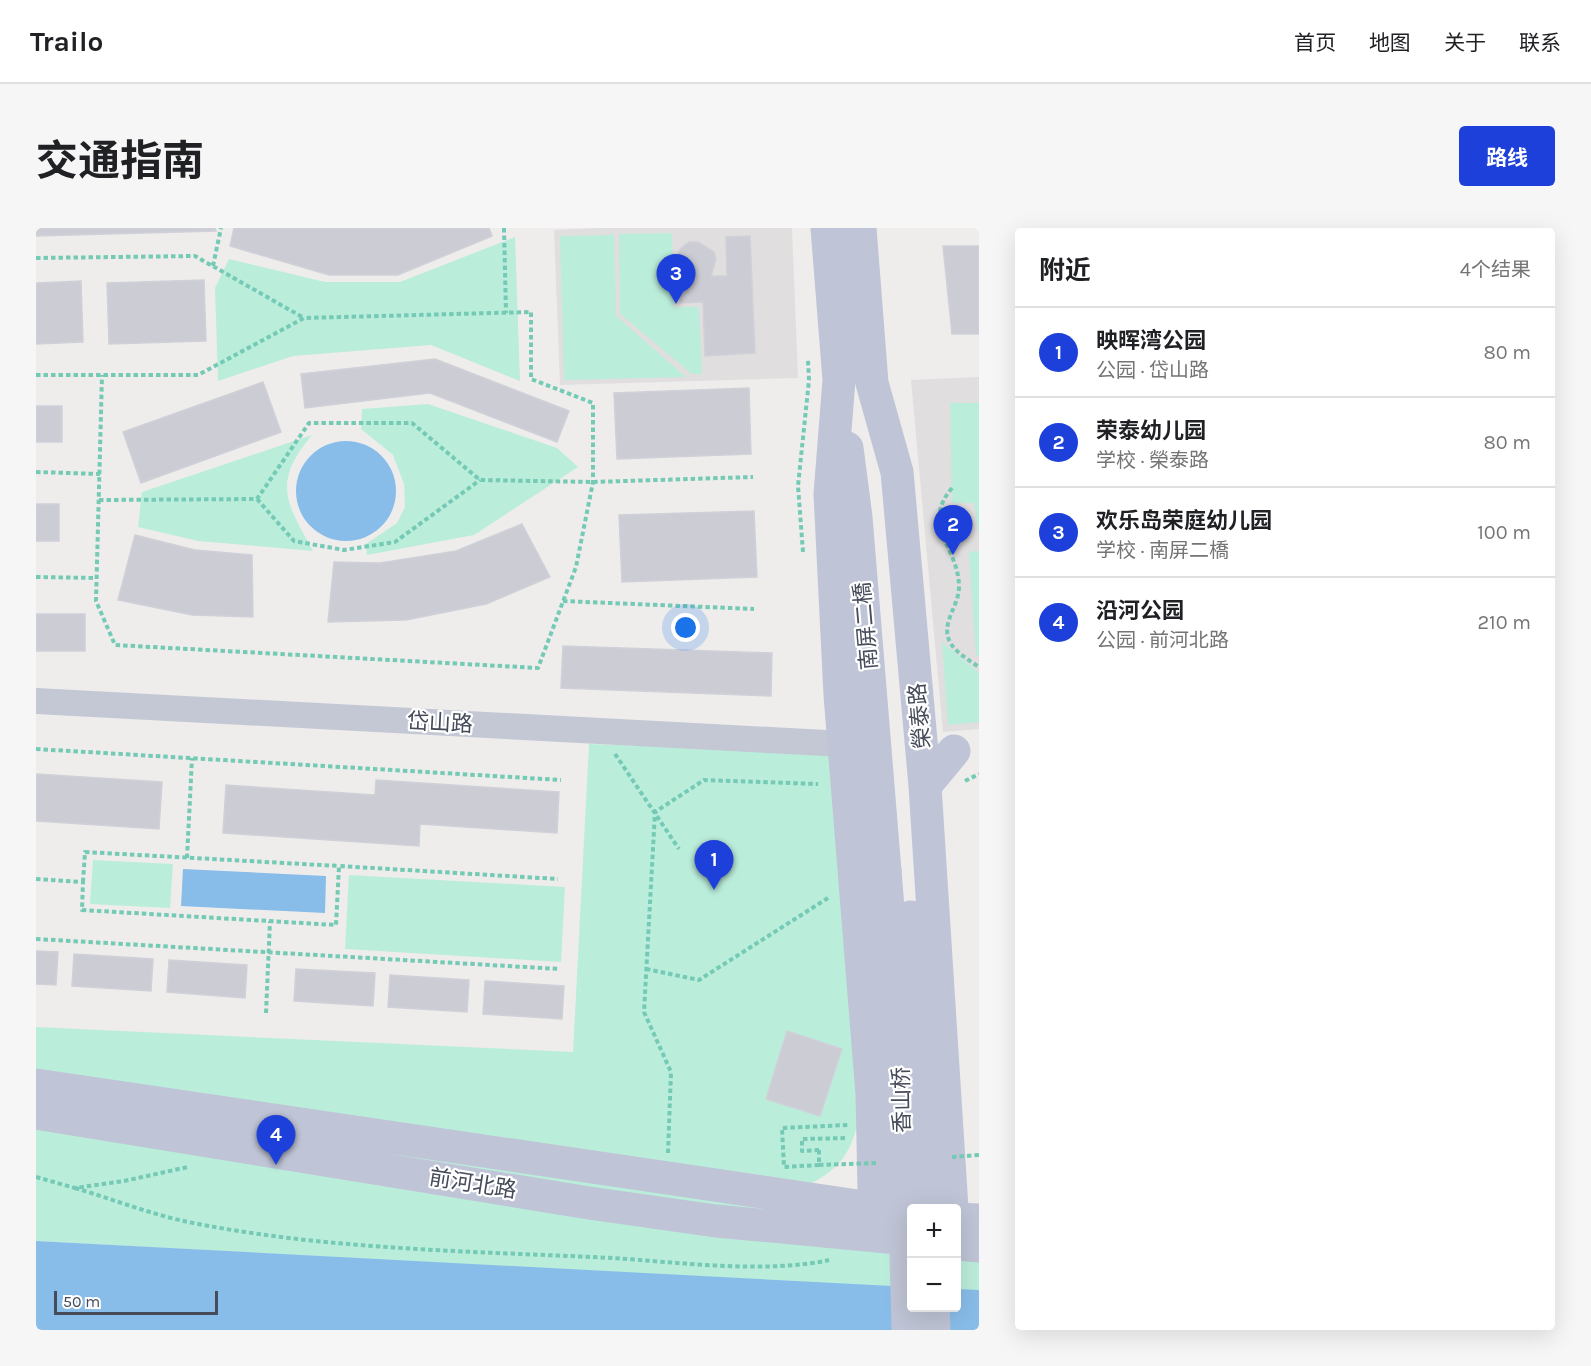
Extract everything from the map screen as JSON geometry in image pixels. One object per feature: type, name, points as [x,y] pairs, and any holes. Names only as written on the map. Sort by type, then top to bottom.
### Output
[{"type":"main road","points":[[827,228],[838,380],[830,494],[831,743],[861,1105],[876,1223]]},
{"type":"main road","name":"榮泰路","points":[[860,228],[872,383],[897,472],[925,786],[951,1204]]},
{"type":"main road","name":"南屏二橋","points":[[838,380],[856,517],[896,871]]},
{"type":"main road","name":"南屏二橋","points":[[872,383],[896,871]]},
{"type":"main road","points":[[920,727],[967,750],[925,786]]},
{"type":"main road","name":"香山桥","points":[[896,871],[924,1069],[928,1204]]},
{"type":"main road","name":"香山桥","points":[[896,871],[908,1330]]},
{"type":"main road","name":"前河北路","points":[[36,1085],[666,1179],[876,1223],[907,1237]]},
{"type":"main road","points":[[861,1105],[945,1096]]},
{"type":"main road","name":"前河北路","points":[[36,1113],[589,1203],[716,1221],[876,1223],[907,1215]]},
{"type":"main road","points":[[961,1219],[979,1220]]},
{"type":"main road","points":[[961,1244],[979,1246]]},
{"type":"main road","points":[[933,1312],[934,1330]]},
{"type":"street","name":"岱山路","points":[[36,701],[831,743]]},
{"type":"path","points":[[213,266],[221,228]]},
{"type":"path","points":[[504,228],[506,313]]},
{"type":"path","points":[[36,258],[195,256],[304,318]]},
{"type":"path","points":[[36,375],[102,375],[198,375],[304,318],[531,312],[531,379],[593,403],[593,482],[576,567],[538,668],[115,645],[96,601],[102,375]]},
{"type":"path","points":[[804,556],[798,486],[809,380],[808,357]]},
{"type":"path","points":[[257,499],[309,423],[412,423],[480,480]]},
{"type":"path","points":[[36,472],[99,474]]},
{"type":"path","points":[[99,501],[257,499],[294,541],[344,550],[395,542],[480,480],[593,482],[753,477]]},
{"type":"path","points":[[952,488],[942,500],[939,519],[939,532],[950,549],[959,586],[946,628],[951,644],[979,668]]},
{"type":"path","points":[[36,576],[96,578]]},
{"type":"path","points":[[563,602],[754,609]]},
{"type":"path","points":[[600,731],[679,849]]},
{"type":"path","points":[[819,796],[818,784],[831,743]]},
{"type":"path","points":[[36,749],[561,780]]},
{"type":"path","points":[[187,858],[192,758]]},
{"type":"path","points":[[655,812],[704,780],[818,784]]},
{"type":"path","points":[[655,812],[644,1012],[671,1072],[672,1097],[666,1179]]},
{"type":"path","points":[[339,866],[336,925],[82,910],[85,852],[339,866],[558,879]]},
{"type":"path","points":[[36,879],[83,882]]},
{"type":"path","points":[[827,887],[830,909]]},
{"type":"path","points":[[646,969],[699,980],[828,898]]},
{"type":"path","points":[[266,1013],[270,921]]},
{"type":"path","points":[[36,939],[560,969]]},
{"type":"path","points":[[850,1147],[850,1125],[861,1105]]},
{"type":"path","points":[[850,1125],[782,1128],[784,1167],[879,1163],[880,1175]]},
{"type":"path","points":[[819,1165],[819,1150],[802,1151],[802,1139],[850,1138]]},
{"type":"path","points":[[845,1169],[849,1156]]},
{"type":"path","points":[[75,1188],[124,1181],[193,1166]]},
{"type":"path","points":[[36,1177],[185,1222],[265,1236],[700,1263],[801,1266],[831,1260]]},
{"type":"shaded area","points":[[792,228],[798,378],[560,385],[554,230]]},
{"type":"shaded area","points":[[979,377],[979,729],[943,732],[911,380]]},
{"type":"green space","points":[[672,233],[674,307],[699,307],[702,374],[692,374],[620,314],[619,234]]},
{"type":"green space","points":[[614,235],[616,316],[686,377],[564,380],[560,236]]},
{"type":"green space","points":[[515,237],[520,381],[431,345],[293,356],[218,381],[215,288],[229,259],[325,282],[400,282]]},
{"type":"green space","points":[[950,403],[979,403],[979,537],[974,503],[952,503]]},
{"type":"green space","points":[[428,404],[557,448],[578,467],[474,535],[367,555],[366,544],[397,523],[405,507],[404,484],[393,455],[361,429],[362,409]]},
{"type":"green space","points":[[312,435],[291,466],[287,493],[296,519],[313,551],[198,541],[138,527],[142,492]]},
{"type":"green space","points":[[979,551],[979,655],[976,656],[969,552]]},
{"type":"green space","points":[[942,642],[979,673],[979,722],[948,725]]},
{"type":"green space","points":[[589,744],[837,753],[860,1109],[854,1137],[843,1158],[835,1167],[814,1182],[800,1189],[36,1073],[36,1027],[573,1052]]},
{"type":"green space","points":[[93,860],[173,864],[170,908],[90,904]]},
{"type":"green space","points":[[349,875],[565,887],[561,962],[345,949]]},
{"type":"green space","points":[[36,1097],[907,1220],[907,1289],[36,1241]]},
{"type":"green space","points":[[961,1227],[979,1228],[979,1292],[961,1291]]},
{"type":"water","points":[[346,441],[365,445],[381,456],[392,472],[396,491],[392,510],[381,526],[365,537],[346,541],[327,537],[311,526],[300,510],[296,491],[300,472],[311,456],[327,445]]},
{"type":"water","points":[[183,869],[326,876],[325,913],[181,906]]},
{"type":"water","points":[[36,1241],[907,1287],[907,1312],[961,1312],[961,1289],[979,1290],[979,1330],[36,1330]]},
{"type":"building","points":[[36,228],[215,228],[216,231],[36,236]]},
{"type":"building","points":[[234,228],[489,228],[492,236],[398,275],[329,275],[230,246]]},
{"type":"building","points":[[750,236],[755,353],[705,356],[703,302],[680,303],[677,257],[681,248],[689,242],[698,242],[714,252],[716,259],[711,276],[727,276],[726,237]]},
{"type":"building","points":[[943,246],[979,246],[979,334],[952,334]]},
{"type":"building","points":[[204,280],[206,341],[109,344],[107,283]]},
{"type":"building","points":[[81,281],[83,342],[36,344],[36,283]]},
{"type":"building","points":[[435,359],[569,411],[557,442],[430,393],[305,408],[301,374]]},
{"type":"building","points":[[263,382],[281,432],[141,483],[123,432]]},
{"type":"building","points":[[749,388],[751,454],[617,459],[614,393]]},
{"type":"building","points":[[36,406],[62,406],[62,442],[36,442]]},
{"type":"building","points":[[36,504],[59,504],[59,541],[36,541]]},
{"type":"building","points":[[754,511],[757,577],[622,582],[619,515]]},
{"type":"building","points":[[522,524],[550,577],[486,604],[406,620],[328,622],[334,562],[380,563],[456,551]]},
{"type":"building","points":[[135,535],[195,550],[252,555],[253,617],[192,615],[118,600]]},
{"type":"building","points":[[36,614],[85,614],[85,651],[36,651]]},
{"type":"building","points":[[563,646],[772,653],[771,696],[561,688]]},
{"type":"building","points":[[36,774],[162,782],[159,829],[36,821]]},
{"type":"building","points":[[376,780],[559,792],[557,833],[420,824],[419,846],[223,833],[226,785],[375,795]]},
{"type":"building","points":[[36,951],[58,952],[56,985],[36,984]]},
{"type":"building","points":[[74,954],[153,959],[151,991],[72,986]]},
{"type":"building","points":[[169,960],[247,965],[245,998],[167,992]]},
{"type":"building","points":[[296,969],[375,973],[373,1006],[294,1001]]},
{"type":"building","points":[[390,975],[469,980],[467,1012],[388,1007]]},
{"type":"building","points":[[485,981],[564,986],[562,1019],[483,1014]]},
{"type":"building","points":[[787,1031],[842,1049],[820,1116],[766,1099]]},
{"type":"place","name":"欢乐岛荣庭幼儿园","points":[[676,304]]},
{"type":"place","name":"荣泰幼儿园","points":[[953,555]]},
{"type":"place","name":"映晖湾公园","points":[[714,890]]},
{"type":"place","name":"沿河公园","points":[[276,1165]]}]
